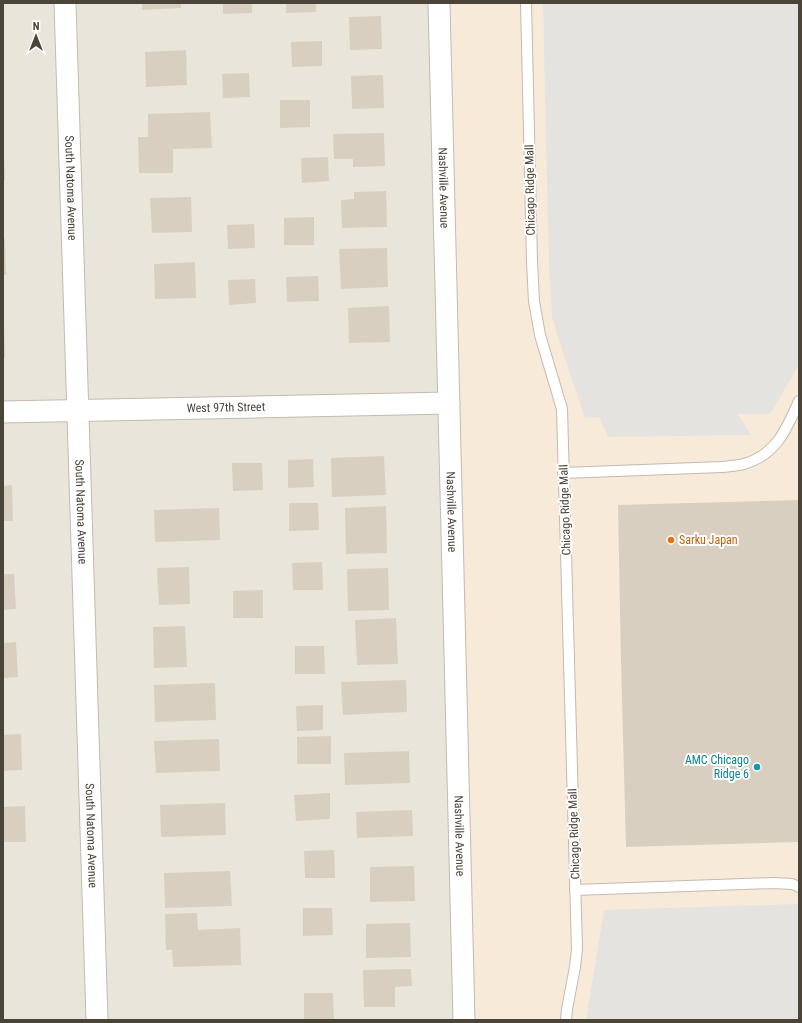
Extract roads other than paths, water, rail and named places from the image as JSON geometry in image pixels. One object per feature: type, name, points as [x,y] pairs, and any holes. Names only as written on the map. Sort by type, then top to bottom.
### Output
[{"type":"street","name":"South Natoma Avenue","points":[[66,3],[97,1020]]},
{"type":"street","name":"Nashville Avenue","points":[[439,3],[464,1020]]},
{"type":"street","name":"West 97th Street","points":[[3,412],[449,403]]},
{"type":"lane","name":"Chicago Ridge Mall","points":[[526,3],[534,301],[540,335],[562,409],[577,949],[566,1020]]},
{"type":"lane","points":[[564,473],[722,468],[744,464],[762,456],[777,444],[787,428],[799,401]]},
{"type":"lane","points":[[575,890],[774,882],[792,884],[799,887]]},
{"type":"place","name":"Sarku Japan","points":[[671,540]]},
{"type":"place","name":"AMC Chicago Ridge 6","points":[[757,767]]}]
